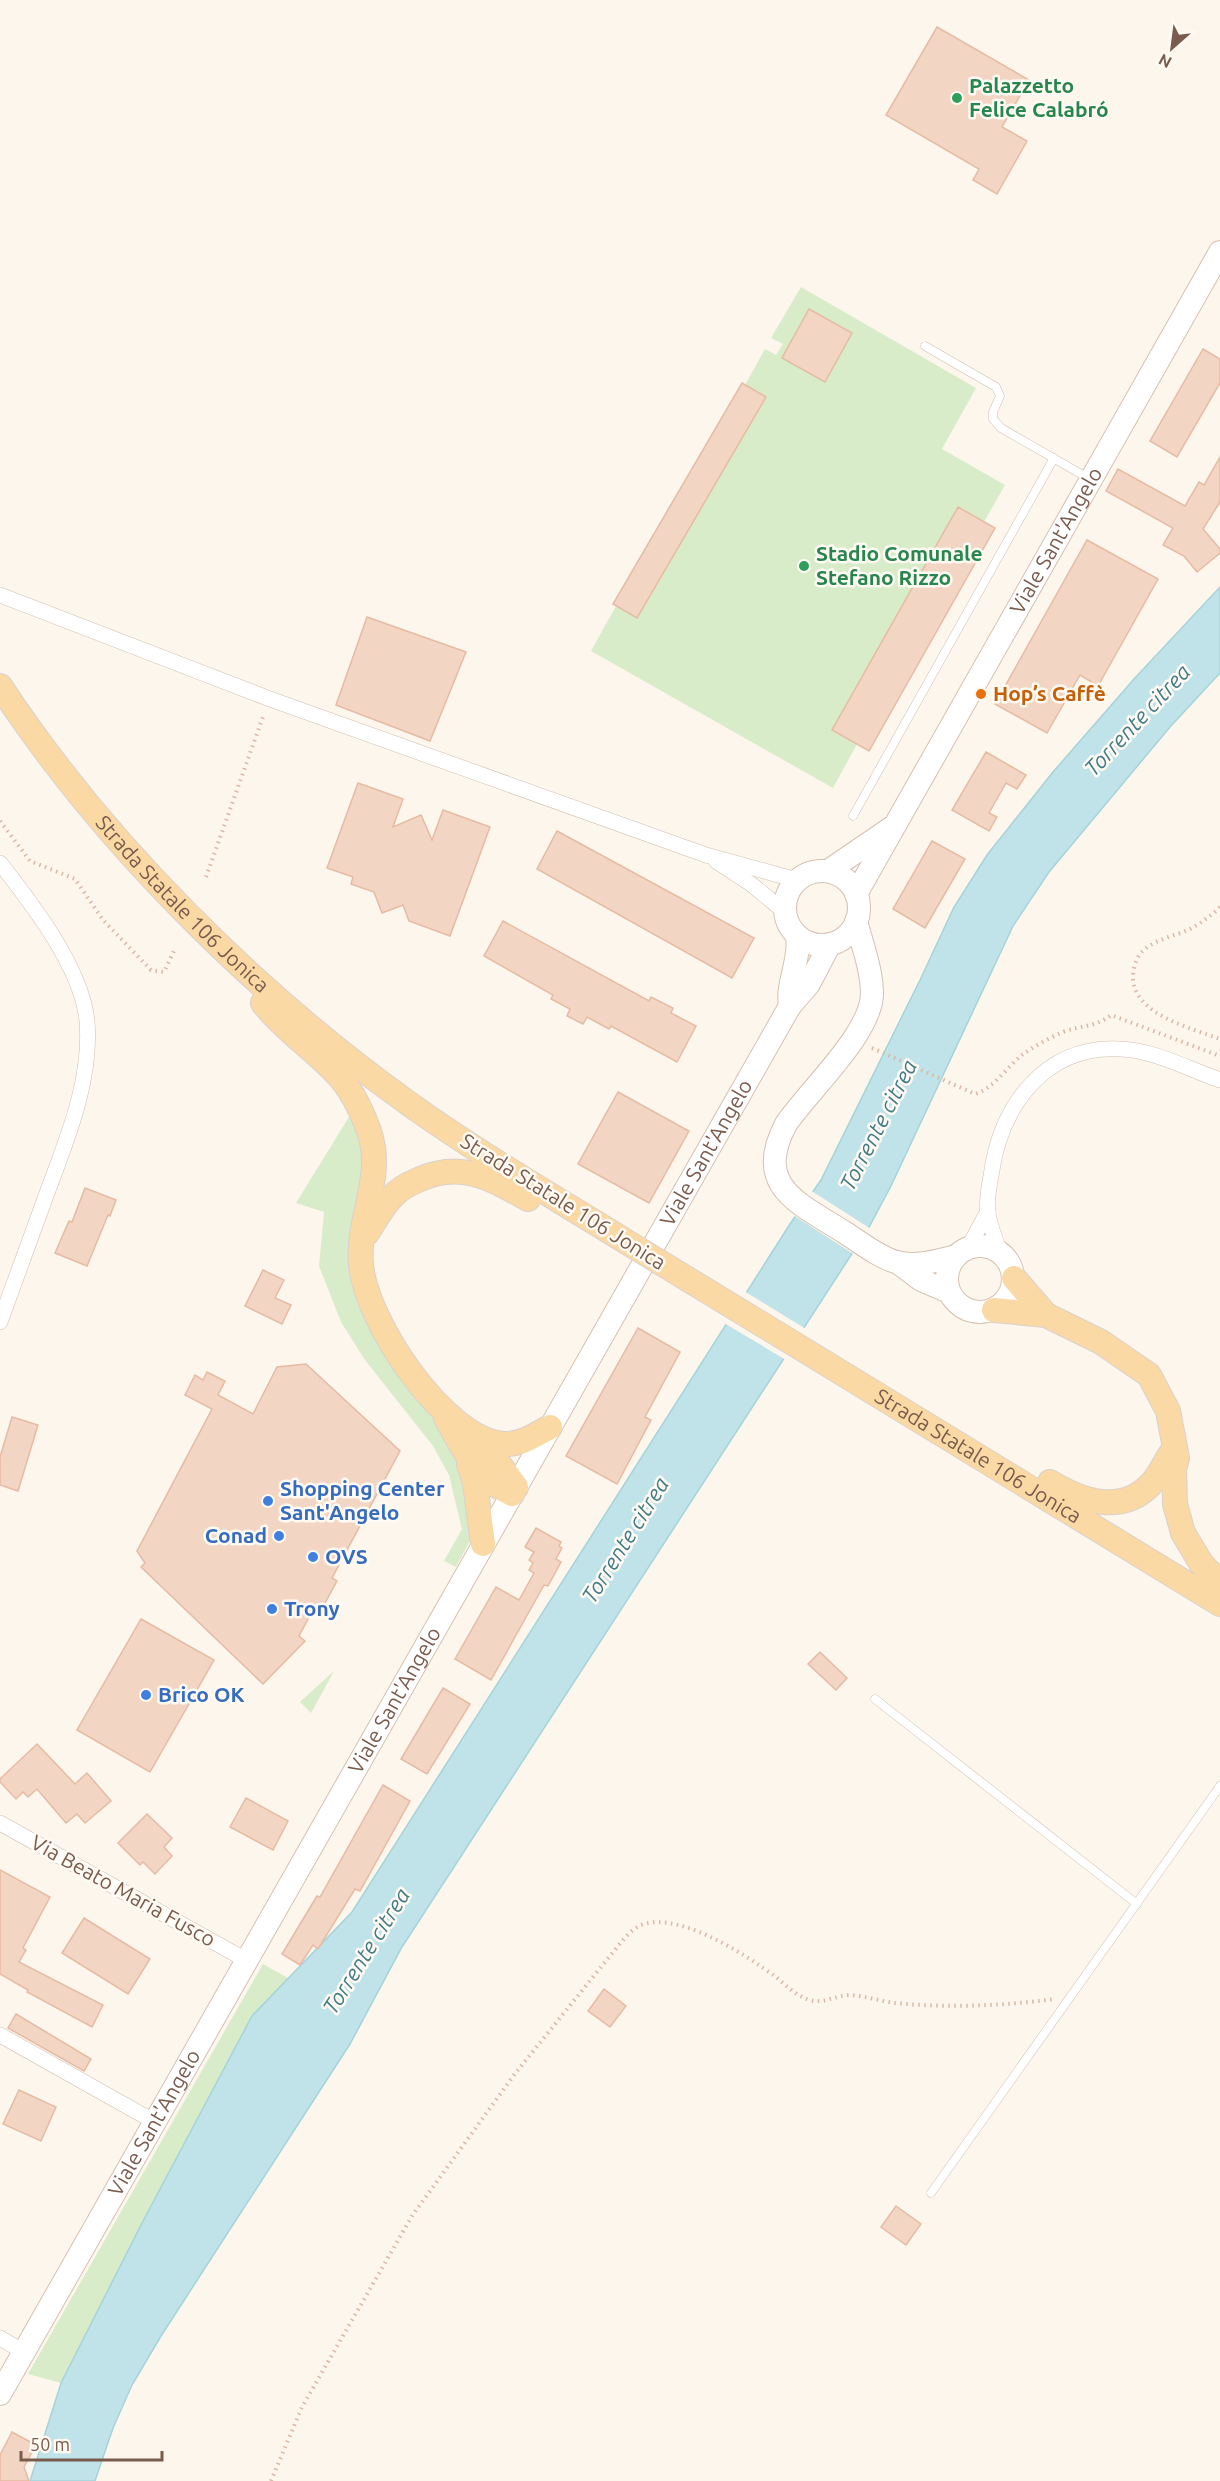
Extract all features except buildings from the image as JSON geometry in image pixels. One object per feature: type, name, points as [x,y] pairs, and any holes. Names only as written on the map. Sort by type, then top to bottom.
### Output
[{"type":"main road","name":"Viale Sant'Angelo","points":[[856,894],[1220,252]]},
{"type":"main road","name":"Strada Statale 106 Jonica","points":[[0,686],[96,813],[154,878],[225,950],[305,1022],[383,1085],[492,1159],[1220,1605]]},
{"type":"main road","name":"Viale Sant'Angelo","points":[[828,871],[892,827]]},
{"type":"main road","points":[[817,871],[828,871],[840,875],[850,883],[856,894],[858,912],[851,931],[832,943],[818,945],[807,942],[791,929],[785,912],[785,900],[797,880],[817,871]]},
{"type":"main road","points":[[856,921],[871,981],[872,996],[865,1020],[856,1035],[792,1114],[777,1140],[774,1170],[779,1184],[796,1201],[870,1248],[897,1262],[921,1280],[949,1292],[963,1308],[973,1312],[994,1310],[1046,1315],[1101,1342],[1149,1375],[1168,1411],[1177,1458],[1174,1469],[1175,1504],[1183,1533],[1200,1563],[1220,1584]]},
{"type":"main road","name":"Viale Sant'Angelo","points":[[790,1006],[788,995],[799,948],[797,936]]},
{"type":"main road","name":"Viale Sant'Angelo","points":[[0,2394],[790,1006],[809,984],[832,943]]},
{"type":"main road","points":[[832,943],[871,981]]},
{"type":"main road","points":[[225,950],[272,1015],[336,1073],[352,1093],[369,1132],[375,1157],[375,1178],[361,1228],[360,1264],[365,1288],[377,1318],[411,1372],[468,1437],[483,1478],[514,1490]]},
{"type":"main road","points":[[361,1239],[399,1190],[429,1175],[455,1171],[486,1177],[580,1226],[620,1238]]},
{"type":"main road","points":[[897,1262],[927,1263],[962,1252],[989,1247],[999,1251],[1007,1258],[1014,1278],[1046,1315]]},
{"type":"main road","points":[[949,1292],[947,1273],[962,1252]]},
{"type":"main road","points":[[994,1310],[1009,1297],[1014,1278]]},
{"type":"main road","points":[[900,1408],[934,1412],[1073,1496],[1087,1500],[1116,1501],[1138,1493],[1153,1482],[1174,1449]]},
{"type":"main road","points":[[468,1437],[513,1444],[529,1439],[550,1427]]},
{"type":"main road","points":[[468,1437],[483,1544]]},
{"type":"street","points":[[0,595],[270,699],[706,855],[797,880]]},
{"type":"street","points":[[706,855],[751,884],[785,912]]},
{"type":"street","points":[[0,863],[44,924],[63,955],[79,988],[87,1020],[86,1055],[74,1118],[0,1322]]},
{"type":"street","points":[[999,1251],[988,1211],[993,1158],[1001,1131],[1013,1108],[1029,1085],[1053,1066],[1068,1058],[1093,1050],[1136,1050],[1220,1080]]},
{"type":"street","points":[[962,1252],[988,1211]]},
{"type":"street","name":"Via Beato Maria Fusco","points":[[0,1823],[246,1960]]},
{"type":"street","points":[[0,2035],[155,2122]]},
{"type":"street","points":[[0,2338],[24,2352]]},
{"type":"lane","points":[[925,346],[996,387],[1000,396],[993,412],[995,423],[1090,478]]},
{"type":"lane","points":[[853,816],[1054,458]]},
{"type":"lane","points":[[875,1699],[1137,1904]]},
{"type":"lane","points":[[931,2193],[1220,1786]]},
{"type":"path","points":[[206,877],[270,699]]},
{"type":"path","points":[[0,821],[30,861],[75,879],[103,920],[152,970],[164,972],[174,951]]},
{"type":"path","points":[[1220,907],[1202,922],[1143,950],[1137,959],[1133,978],[1140,998],[1148,1007],[1183,1025],[1220,1039]]},
{"type":"path","points":[[872,1048],[946,1083]]},
{"type":"path","points":[[271,2481],[302,2407],[412,2216],[514,2075],[622,1941],[638,1926],[655,1922],[691,1929],[722,1944],[776,1977],[800,1996],[822,2002],[851,1995],[894,2002],[996,2005],[1071,1996]]},
{"type":"green space","name":"Stadio Comunale Stefano Rizzo","points":[[801,287],[976,388],[942,449],[1005,485],[984,522],[995,528],[869,751],[857,744],[833,788],[591,651],[616,606],[613,604],[742,383],[745,385],[765,349],[776,355],[783,344],[771,338]]},
{"type":"green space","points":[[352,1112],[368,1157],[349,1259],[351,1283],[358,1305],[381,1347],[438,1420],[460,1458],[473,1535],[456,1567],[444,1561],[462,1529],[449,1475],[433,1446],[365,1360],[341,1322],[319,1266],[324,1212],[296,1203]]},
{"type":"green space","points":[[334,1671],[311,1713],[300,1702]]},
{"type":"green space","points":[[263,1964],[288,1978],[252,2016],[142,2223],[61,2383],[28,2374]]},
{"type":"water","name":"Torrente citrea","points":[[1220,587],[1220,673],[1170,727],[1049,872],[1013,926],[891,1186],[868,1229],[402,1947],[350,2044],[161,2336],[132,2385],[113,2428],[95,2481],[30,2481],[61,2383],[142,2223],[252,2016],[352,1912],[790,1224],[821,1180],[954,907],[987,855],[1053,772],[1134,679]]},
{"type":"pier","points":[[810,1190],[871,1229],[855,1255],[793,1215]]},
{"type":"pier","points":[[744,1291],[806,1329],[786,1360],[724,1323]]},
{"type":"place","name":"Palazzetto Felice Calabró","points":[[957,98]]},
{"type":"place","name":"Stadio Comunale Stefano Rizzo","points":[[804,566]]},
{"type":"place","name":"Hop’s Caffè","points":[[981,694]]},
{"type":"place","name":"Shopping Center Sant'Angelo","points":[[268,1501]]},
{"type":"place","name":"Conad","points":[[279,1536]]},
{"type":"place","name":"OVS","points":[[313,1557]]},
{"type":"place","name":"Trony","points":[[272,1609]]},
{"type":"place","name":"Brico OK","points":[[146,1695]]}]
